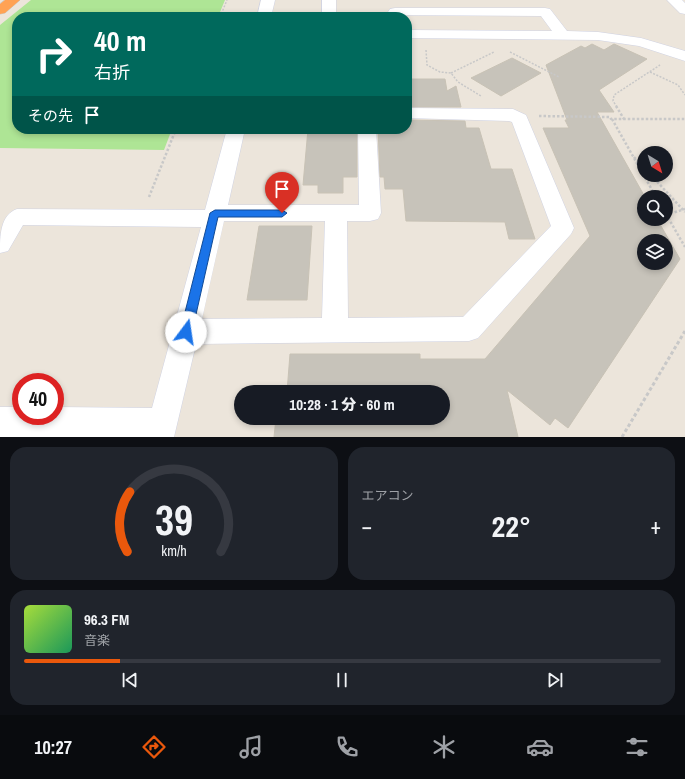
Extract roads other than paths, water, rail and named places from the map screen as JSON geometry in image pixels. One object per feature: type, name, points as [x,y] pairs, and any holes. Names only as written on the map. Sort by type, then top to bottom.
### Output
[{"type":"highway","points":[[0,10],[13,0]]},
{"type":"street","points":[[265,12],[268,0]]},
{"type":"street","points":[[329,0],[329,12]]},
{"type":"street","points":[[674,0],[685,10]]},
{"type":"street","points":[[396,12],[545,12],[562,35]]},
{"type":"street","points":[[412,34],[598,36],[653,45],[685,56]]},
{"type":"street","points":[[186,332],[469,329],[563,228],[520,119],[513,115],[412,113]]},
{"type":"street","points":[[0,422],[160,430],[186,332],[235,134]]},
{"type":"street","points":[[0,244],[16,217],[140,218],[370,213],[367,134]]},
{"type":"street","points":[[335,330],[336,214]]}]
